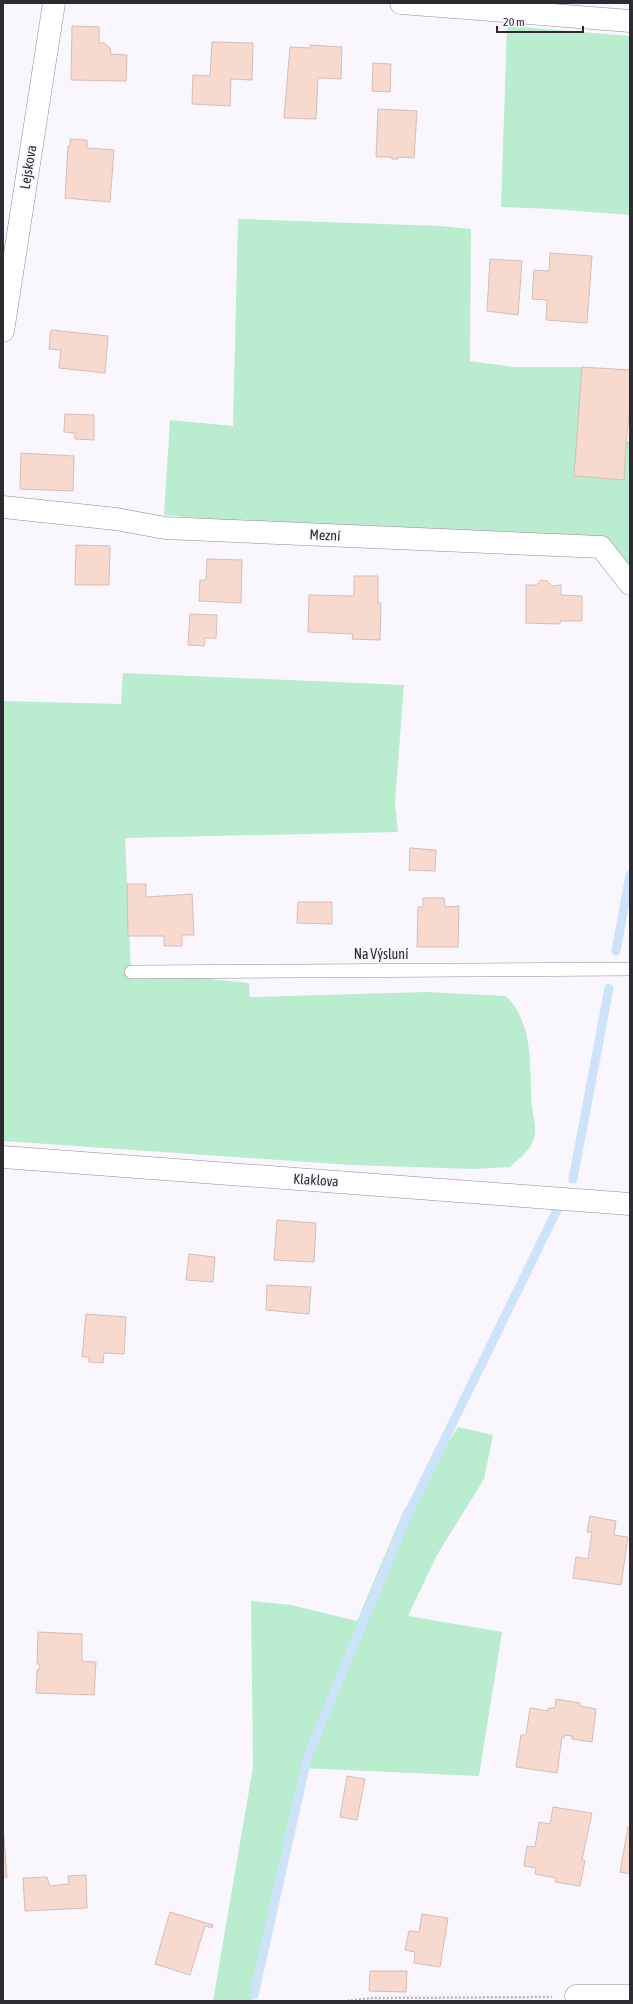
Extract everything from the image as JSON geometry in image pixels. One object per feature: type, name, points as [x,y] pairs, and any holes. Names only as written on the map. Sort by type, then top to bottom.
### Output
[{"type":"street","name":"Lejskova","points":[[3,330],[54,3]]},
{"type":"street","points":[[401,3],[630,21]]},
{"type":"street","name":"Mezní","points":[[3,507],[116,519],[165,528],[601,547],[630,584]]},
{"type":"street","name":"Klaklova","points":[[3,1157],[630,1204]]},
{"type":"street","points":[[576,1996],[630,1996]]},
{"type":"lane","name":"Na Výsluní","points":[[131,972],[630,968]]},
{"type":"path","points":[[347,2001],[372,1998],[576,1996]]},
{"type":"green space","points":[[507,26],[630,36],[630,215],[553,209],[501,207]]},
{"type":"green space","points":[[238,219],[440,226],[471,229],[470,361],[513,367],[582,367],[574,476],[623,480],[626,443],[630,444],[630,576],[604,541],[280,525],[164,515],[170,420],[233,426]]},
{"type":"green space","points":[[123,673],[404,685],[395,803],[398,832],[125,838],[131,971],[249,983],[250,997],[427,992],[506,996],[522,1020],[526,1034],[529,1048],[532,1106],[535,1126],[535,1135],[529,1148],[510,1167],[474,1169],[351,1165],[3,1141],[3,701],[121,704]]},
{"type":"green space","points":[[458,1427],[493,1435],[484,1479],[437,1555],[408,1616],[502,1632],[479,1776],[301,1768],[252,2001],[213,2001],[253,1767],[251,1601],[291,1605],[357,1621],[404,1510]]},
{"type":"building","points":[[72,26],[99,27],[99,43],[104,43],[110,48],[111,54],[127,55],[126,81],[71,80]]},
{"type":"building","points":[[212,42],[253,43],[252,80],[231,79],[230,106],[192,104],[193,75],[210,76]]},
{"type":"building","points":[[310,45],[342,47],[341,79],[318,78],[316,119],[284,118],[290,47],[310,48]]},
{"type":"building","points":[[373,63],[391,64],[390,92],[372,91]]},
{"type":"building","points":[[378,109],[417,111],[414,158],[398,157],[398,159],[392,159],[391,157],[376,157]]},
{"type":"building","points":[[70,139],[87,140],[87,148],[114,150],[110,202],[65,198],[68,146],[70,146]]},
{"type":"building","points":[[550,253],[592,256],[587,323],[546,320],[547,300],[532,299],[534,270],[549,271]]},
{"type":"building","points":[[490,259],[522,261],[518,315],[487,311]]},
{"type":"building","points":[[51,330],[108,336],[105,373],[59,368],[61,350],[49,349]]},
{"type":"building","points":[[582,367],[630,370],[630,408],[626,442],[630,442],[630,444],[626,443],[624,480],[574,476]]},
{"type":"building","points":[[65,414],[94,415],[94,440],[75,439],[75,433],[64,432]]},
{"type":"building","points":[[21,453],[74,456],[73,491],[20,489]]},
{"type":"building","points":[[76,545],[110,546],[109,585],[75,585]]},
{"type":"building","points":[[207,559],[242,560],[241,603],[199,601],[200,580],[206,580]]},
{"type":"building","points":[[354,576],[378,576],[378,603],[381,603],[380,640],[352,639],[353,634],[308,632],[309,595],[354,596]]},
{"type":"building","points":[[541,580],[547,581],[552,586],[561,585],[561,595],[582,596],[582,621],[560,621],[560,624],[526,623],[526,585],[536,585]]},
{"type":"building","points":[[190,614],[217,615],[216,638],[205,638],[204,646],[188,645]]},
{"type":"building","points":[[410,848],[436,850],[435,871],[409,870]]},
{"type":"building","points":[[127,884],[146,884],[146,897],[192,894],[194,935],[182,935],[182,946],[164,946],[164,936],[128,936]]},
{"type":"building","points":[[423,898],[444,898],[445,907],[459,906],[458,947],[417,947],[418,907],[423,907]]},
{"type":"building","points":[[298,902],[332,902],[332,924],[297,923]]},
{"type":"building","points":[[277,1220],[316,1223],[314,1262],[274,1260]]},
{"type":"building","points":[[189,1254],[215,1257],[213,1282],[186,1280]]},
{"type":"building","points":[[267,1285],[311,1287],[309,1314],[266,1310]]},
{"type":"building","points":[[86,1314],[126,1317],[124,1354],[104,1353],[103,1363],[89,1362],[89,1357],[82,1357]]},
{"type":"building","points":[[590,1516],[616,1521],[614,1535],[628,1537],[621,1585],[573,1578],[576,1557],[588,1559],[592,1532],[587,1532]]},
{"type":"building","points":[[38,1632],[82,1634],[82,1661],[96,1662],[94,1695],[36,1693],[37,1670],[39,1670],[40,1664],[37,1664]]},
{"type":"building","points":[[556,1699],[580,1703],[580,1706],[596,1709],[592,1742],[572,1739],[572,1736],[564,1735],[564,1738],[562,1737],[557,1773],[516,1767],[521,1735],[526,1735],[530,1708],[548,1711],[548,1708],[555,1708]]},
{"type":"building","points":[[347,1776],[365,1779],[357,1820],[340,1817]]},
{"type":"building","points":[[553,1807],[592,1813],[582,1860],[585,1861],[580,1886],[555,1882],[556,1878],[535,1874],[536,1868],[524,1866],[527,1846],[535,1847],[539,1822],[550,1824]]},
{"type":"building","points":[[3,1826],[7,1877],[3,1877]]},
{"type":"building","points":[[628,1827],[630,1827],[630,1874],[620,1872]]},
{"type":"building","points":[[86,1875],[87,1908],[25,1911],[23,1878],[47,1877],[50,1886],[69,1884],[68,1876]]},
{"type":"building","points":[[170,1912],[213,1925],[212,1928],[205,1926],[190,1975],[155,1964]]},
{"type":"building","points":[[422,1914],[448,1918],[440,1967],[414,1963],[415,1952],[405,1950],[409,1931],[419,1932]]},
{"type":"building","points":[[370,1971],[407,1971],[406,1992],[369,1991]]},
{"type":"waterway","points":[[616,951],[630,875]]},
{"type":"waterway","points":[[573,1179],[609,988]]},
{"type":"waterway","points":[[254,1995],[307,1758],[407,1516],[560,1204]]}]
